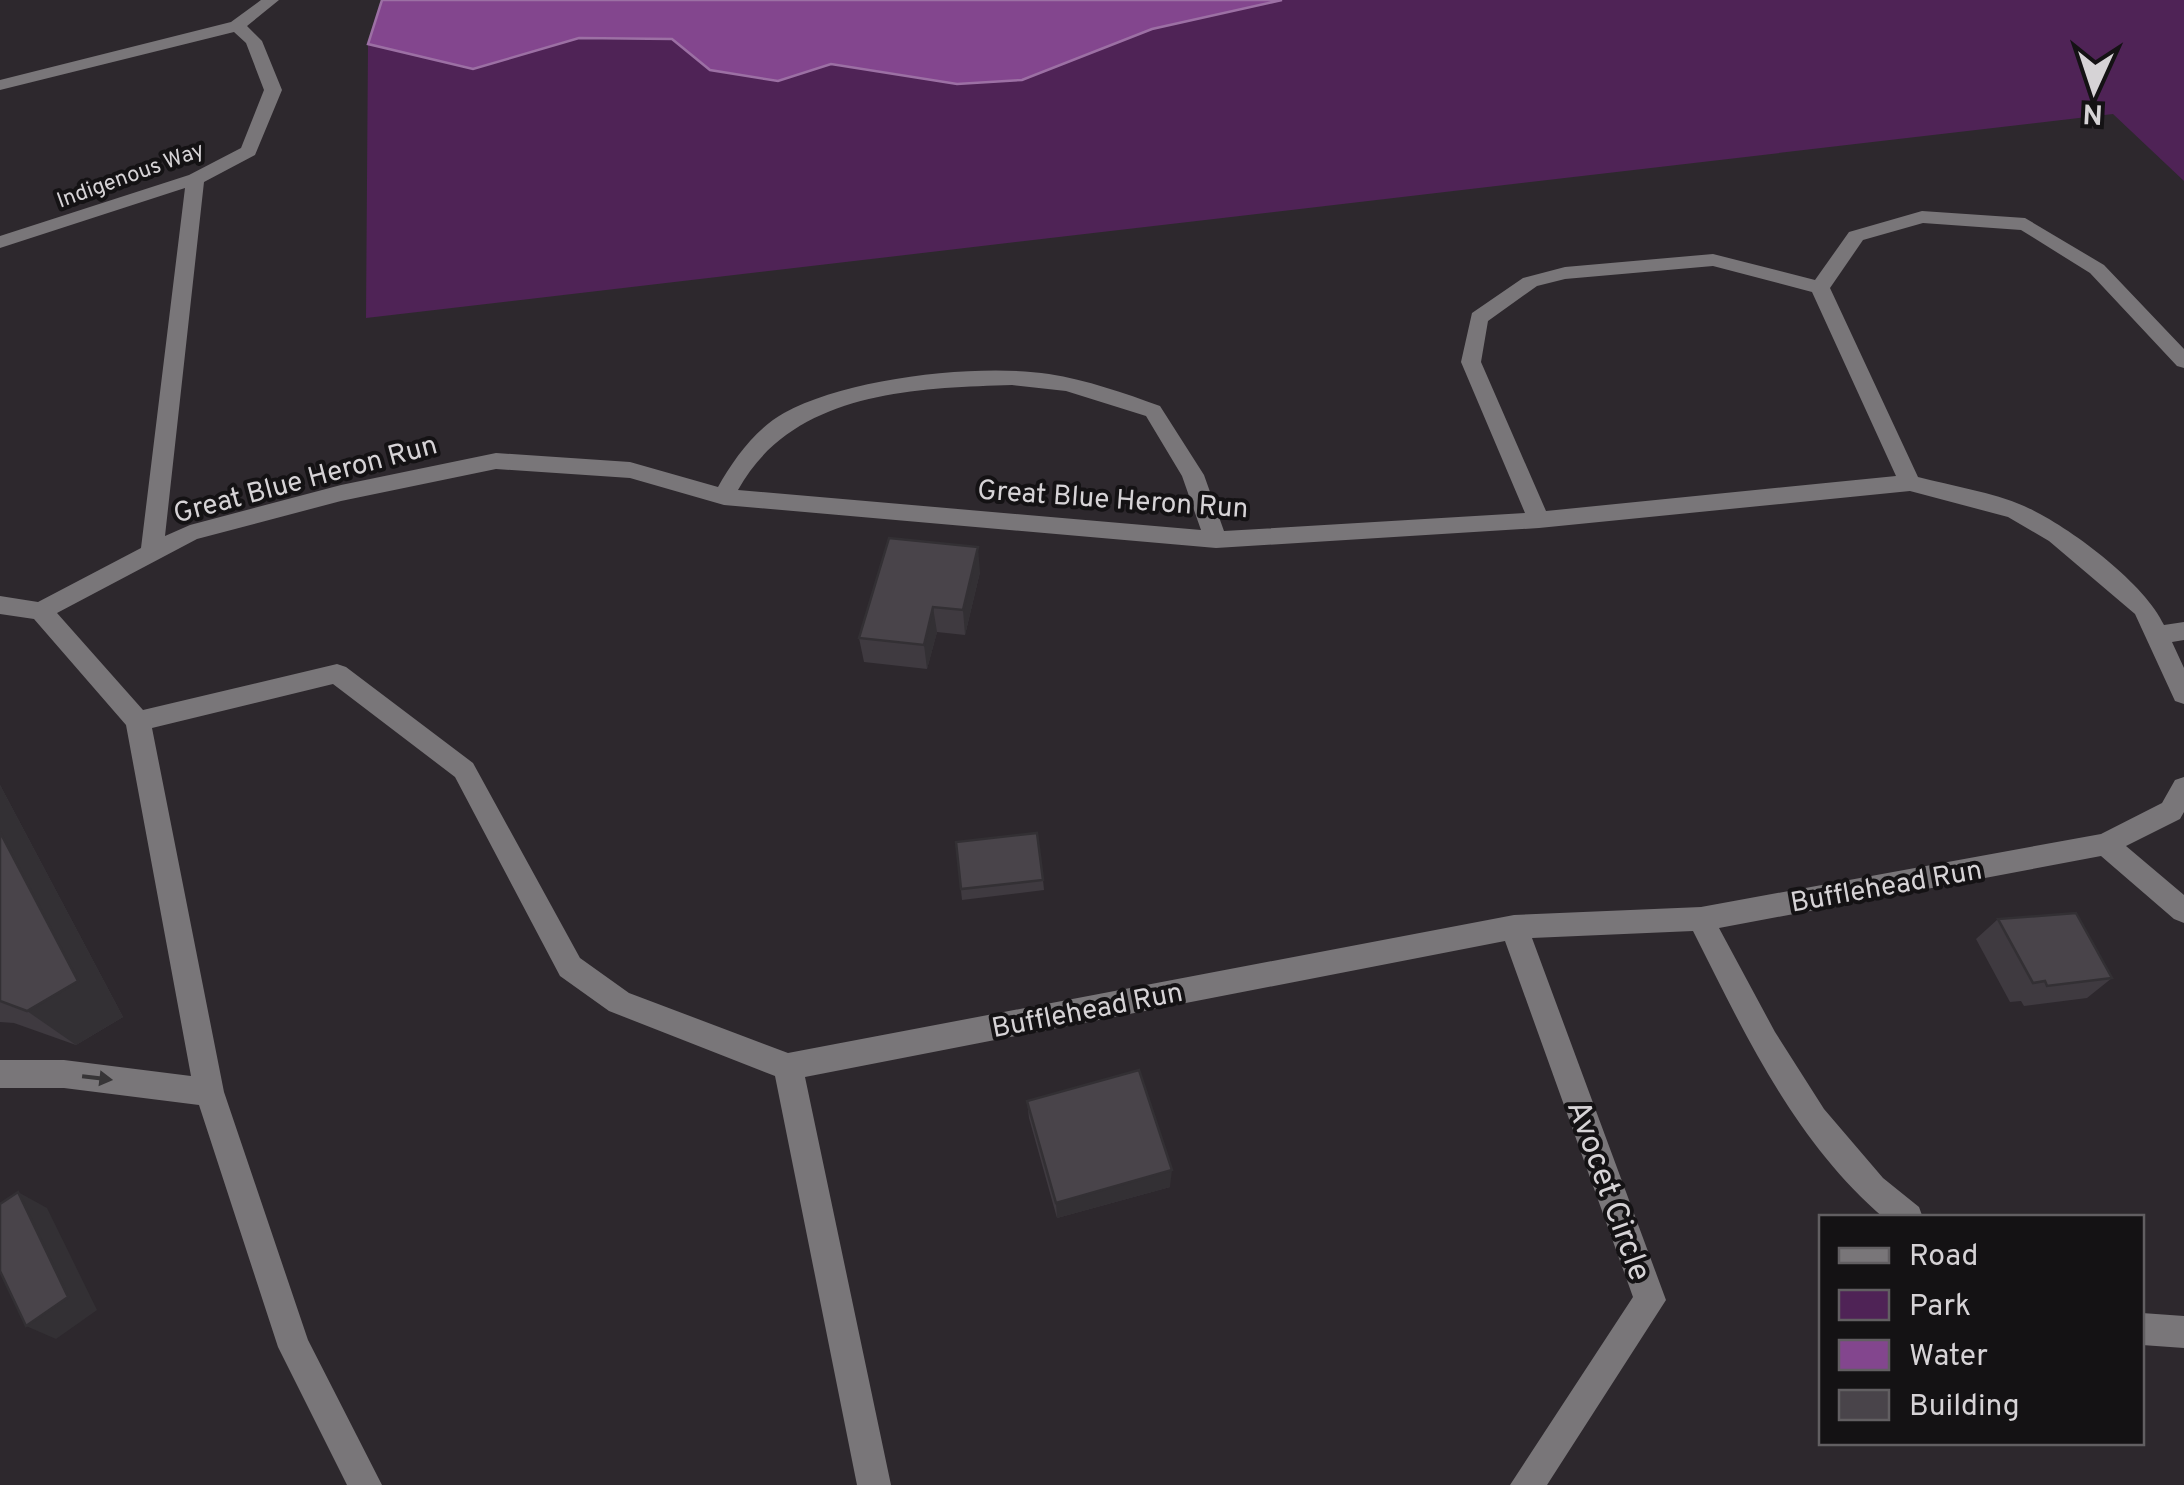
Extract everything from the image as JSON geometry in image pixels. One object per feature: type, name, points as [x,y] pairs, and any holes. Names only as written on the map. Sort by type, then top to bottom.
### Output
[{"type":"lane","points":[[0,85],[237,26],[270,0]]},
{"type":"lane","name":"Indigenous Way","points":[[0,242],[196,180],[249,150],[272,90],[254,41],[237,26]]},
{"type":"lane","points":[[152,553],[196,180]]},
{"type":"lane","points":[[1820,288],[1856,236],[1922,217],[2025,224],[2097,270],[2184,361]]},
{"type":"lane","points":[[1539,520],[1472,362],[1480,318],[1530,282],[1564,273],[1713,260],[1820,288]]},
{"type":"lane","points":[[1820,288],[1910,483]]},
{"type":"lane","points":[[724,497],[731,477],[791,418],[875,392],[1014,377],[1095,392],[1154,410],[1192,475],[1216,540]]},
{"type":"lane","name":"Great Blue Heron Run","points":[[41,611],[190,533],[342,493],[496,460],[630,470],[724,497],[1216,540],[1539,520],[1910,483],[2015,511],[2058,536],[2144,608],[2157,636]]},
{"type":"lane","points":[[0,605],[41,611],[138,721],[210,1092],[294,1347],[365,1485]]},
{"type":"lane","points":[[2184,632],[2157,636],[2184,694]]},
{"type":"lane","points":[[138,721],[337,674],[464,770],[570,967],[619,1002],[788,1066],[874,1485]]},
{"type":"lane","name":"Bufflehead Run","points":[[788,1066],[1514,927],[1701,919],[2106,844],[2172,811],[2184,788]]},
{"type":"lane","points":[[2106,844],[2184,911]]},
{"type":"lane","points":[[1701,919],[1792,1094],[1888,1203],[1904,1215]]},
{"type":"lane","name":"Avocet Circle","points":[[1514,927],[1650,1300],[1527,1485]]},
{"type":"lane","points":[[0,1074],[64,1074],[210,1092]]},
{"type":"lane","points":[[2144,1328],[2184,1332]]},
{"type":"green space","points":[[1282,0],[2184,0],[2184,181],[2113,114],[366,318],[368,44],[473,69],[579,38],[672,39],[710,70],[778,81],[831,64],[957,84],[1022,80],[1152,29]]},
{"type":"water","points":[[382,0],[1282,0],[1152,29],[1022,80],[957,84],[831,64],[778,81],[710,70],[672,39],[579,38],[473,69],[368,44]]},
{"type":"building","points":[[889,538],[978,547],[963,610],[933,607],[924,645],[859,638]]},
{"type":"building","points":[[0,832],[78,981],[27,1011],[0,1001]]},
{"type":"building","points":[[1037,833],[1043,880],[961,889],[956,842]]},
{"type":"building","points":[[2076,913],[2112,978],[2047,986],[2045,981],[2033,983],[1998,919]]},
{"type":"building","points":[[1139,1070],[1172,1170],[1056,1203],[1027,1101]]},
{"type":"building","points":[[18,1192],[68,1297],[26,1326],[0,1271],[0,1204]]}]
